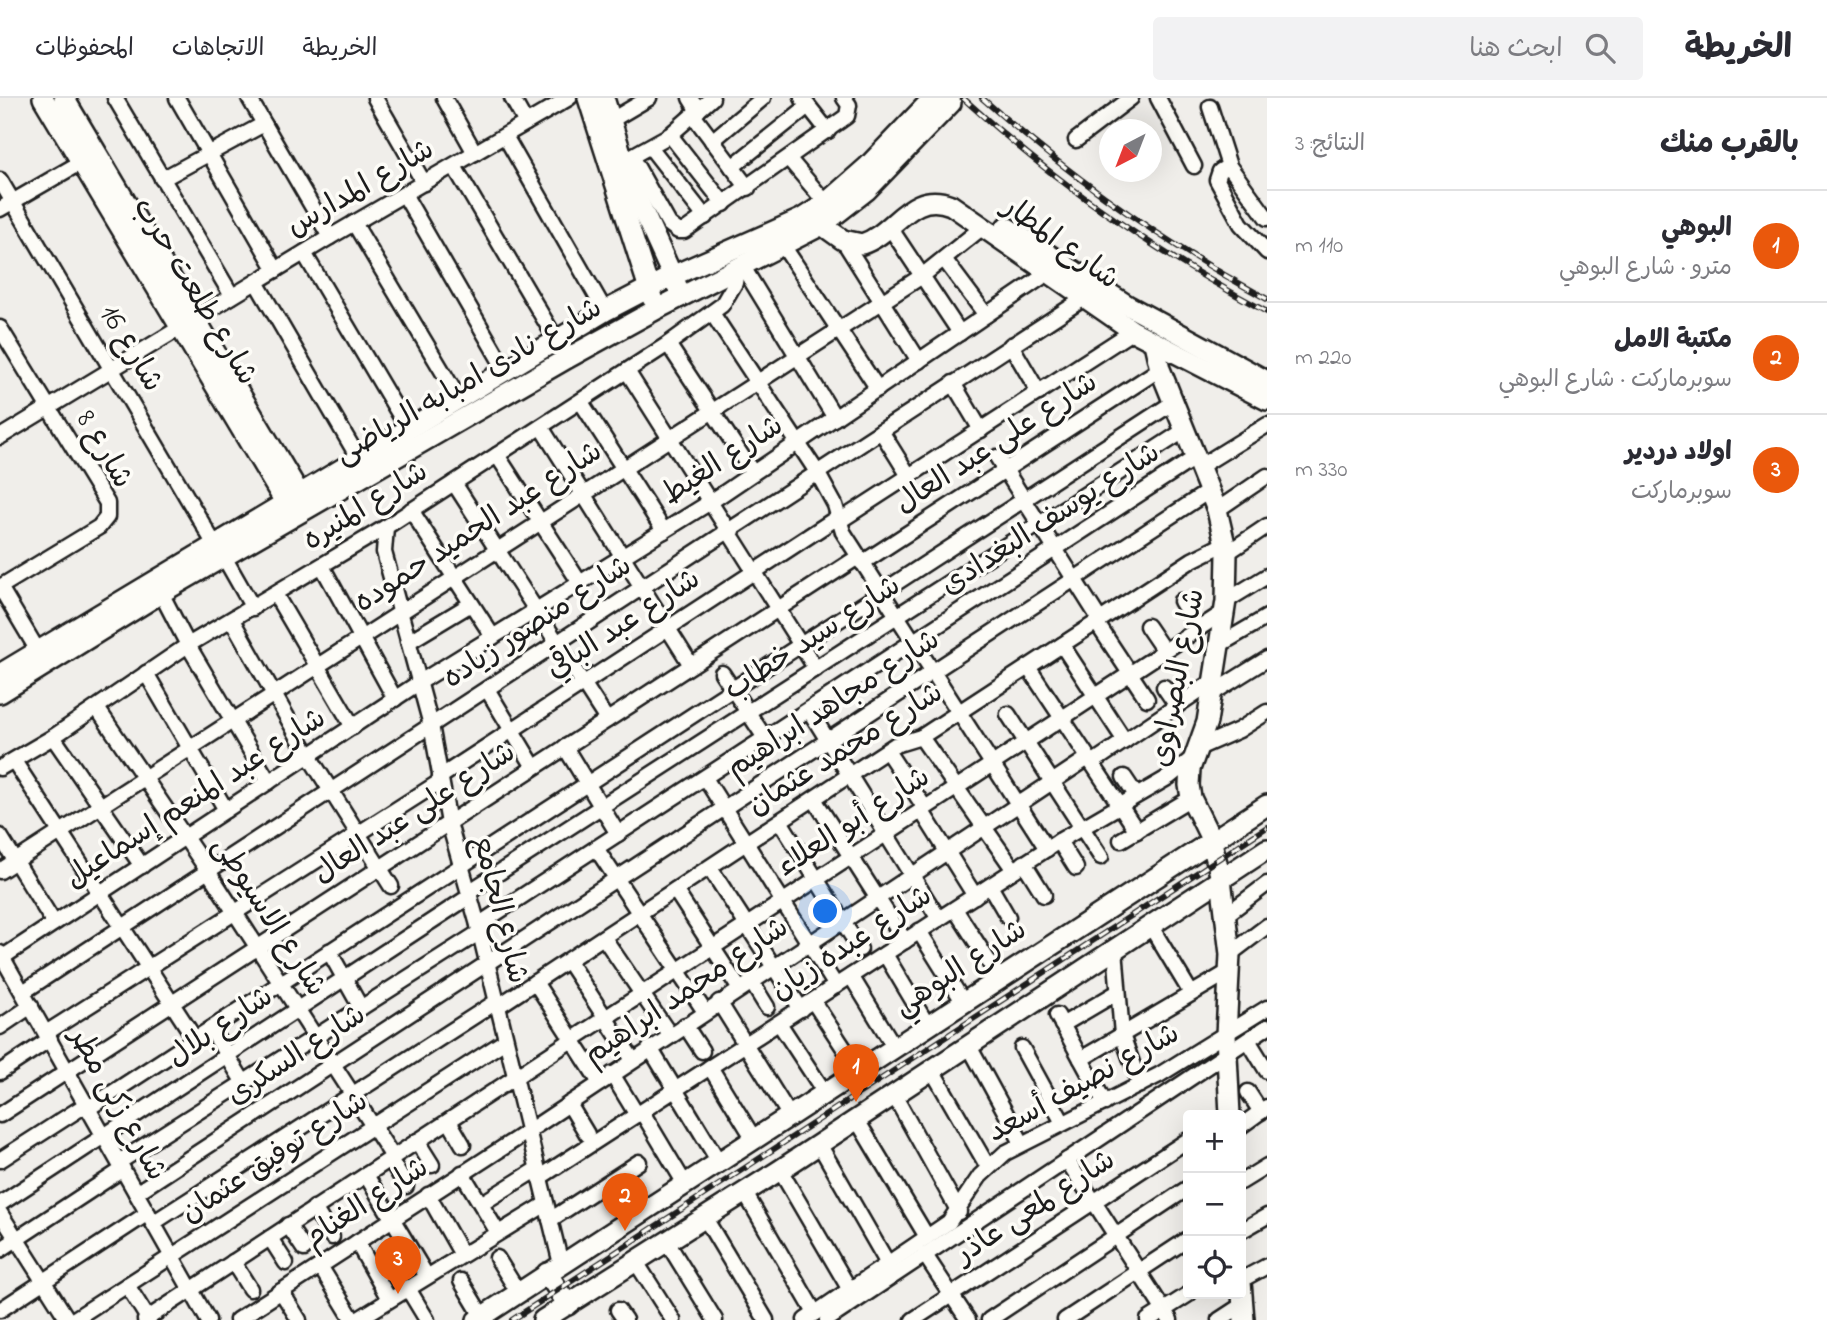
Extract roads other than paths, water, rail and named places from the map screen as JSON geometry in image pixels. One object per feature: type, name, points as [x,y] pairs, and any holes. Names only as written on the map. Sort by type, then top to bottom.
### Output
[{"type":"street","name":"شارع طلعت حرب","points":[[43,98],[89,158],[297,505]]},
{"type":"street","name":"شارع طلعت حرب","points":[[64,98],[89,158]]},
{"type":"street","points":[[115,98],[232,296]]},
{"type":"street","points":[[177,98],[276,270]]},
{"type":"street","points":[[249,98],[330,237]]},
{"type":"street","points":[[375,98],[424,183]]},
{"type":"street","points":[[444,98],[475,153]]},
{"type":"street","points":[[512,98],[526,123]]},
{"type":"street","name":"شارع المدارس","points":[[0,437],[330,237],[505,136],[554,102],[569,98]]},
{"type":"street","points":[[588,98],[657,309]]},
{"type":"street","points":[[604,98],[610,121],[682,297]]},
{"type":"street","points":[[610,121],[649,98]]},
{"type":"street","points":[[627,160],[670,135],[693,108],[712,98]]},
{"type":"street","points":[[712,141],[763,98]]},
{"type":"street","points":[[1076,140],[1131,98]]},
{"type":"street","points":[[1158,98],[1194,166]]},
{"type":"street","points":[[627,160],[673,229],[684,231],[847,116],[849,111],[845,99]]},
{"type":"street","name":"شارع نادى امبابه الرياضى","points":[[0,674],[297,505],[657,309],[784,247],[867,190],[942,101]]},
{"type":"street","points":[[732,167],[805,102],[828,131]]},
{"type":"street","points":[[1210,107],[1229,166],[1267,218]]},
{"type":"street","points":[[693,108],[712,141],[748,188]]},
{"type":"street","points":[[162,179],[264,124]]},
{"type":"street","points":[[670,135],[724,204]]},
{"type":"street","points":[[505,136],[605,311]]},
{"type":"street","points":[[651,148],[705,217]]},
{"type":"street","points":[[6,205],[89,158]]},
{"type":"street","name":"شارع المطار","points":[[789,159],[843,240],[856,244],[869,242],[913,206],[936,200],[951,205],[984,226],[1083,299],[1154,343],[1186,348],[1267,381]]},
{"type":"street","points":[[454,166],[557,341]]},
{"type":"street","points":[[1229,166],[1218,173],[1217,180],[1241,224],[1267,252]]},
{"type":"street","name":"شارع 16","points":[[0,180],[6,205],[113,370],[253,608]]},
{"type":"street","name":"شارع المطار","points":[[827,216],[850,229],[862,231],[873,227],[914,195],[930,191],[947,192],[1127,305],[1186,348],[1267,400]]},
{"type":"street","points":[[404,194],[506,372]]},
{"type":"street","name":"شارع نادى امبابه الرياضى","points":[[297,505],[359,459],[605,311],[672,276],[801,219],[827,216]]},
{"type":"street","points":[[354,223],[459,399]]},
{"type":"street","points":[[889,226],[960,332]]},
{"type":"street","name":"شارع عبد الحميد حموده","points":[[0,871],[922,276],[984,226]]},
{"type":"street","points":[[843,240],[919,360]]},
{"type":"street","points":[[784,247],[878,389]]},
{"type":"street","points":[[304,253],[408,429]]},
{"type":"street","points":[[944,259],[986,315]]},
{"type":"street","points":[[740,269],[835,418]]},
{"type":"street","name":"شارع المنيره","points":[[0,768],[97,708],[188,645],[386,527],[668,344],[712,313],[730,295],[740,269]]},
{"type":"street","name":"شارع الغيط","points":[[420,682],[712,501],[1048,273]]},
{"type":"street","points":[[256,282],[359,459]]},
{"type":"street","name":"شارع منصور زياده","points":[[23,992],[1083,299]]},
{"type":"street","points":[[712,313],[817,472],[860,560],[991,764],[1018,803],[1076,868]]},
{"type":"street","points":[[0,328],[48,408]]},
{"type":"street","name":"شارع عبد الباقي","points":[[0,1072],[148,967],[440,779],[753,572],[909,476],[1133,331]]},
{"type":"street","name":"شارع البصراوى","points":[[1154,343],[1160,369],[1217,510],[1226,548],[1225,606],[1208,722],[1196,753],[1189,785],[1191,798],[1211,839],[1222,878],[1230,962],[1227,1044],[1232,1110]]},
{"type":"street","points":[[668,344],[753,473]]},
{"type":"street","points":[[1011,345],[1039,393]]},
{"type":"street","name":"شارع على عبد العال","points":[[0,1115],[777,609],[860,560],[1001,463],[1160,369]]},
{"type":"street","points":[[627,371],[712,501],[753,572],[816,669]]},
{"type":"street","points":[[953,383],[981,430]]},
{"type":"street","points":[[581,402],[664,531]]},
{"type":"street","points":[[0,1160],[211,1029],[1174,402]]},
{"type":"street","name":"شارع 8","points":[[0,587],[99,527],[107,517],[107,503],[48,408]]},
{"type":"street","name":"شارع يوسف البغدادى","points":[[0,1251],[121,1166],[361,1008],[596,848],[1055,549],[1198,462],[1267,425]]},
{"type":"street","points":[[541,427],[691,665]]},
{"type":"street","points":[[881,430],[909,476]]},
{"type":"street","name":"شارع سيد خطاب","points":[[469,894],[1185,430]]},
{"type":"street","points":[[497,455],[580,583]]},
{"type":"street","points":[[1001,463],[1147,699]]},
{"type":"street","points":[[1217,510],[1267,476]]},
{"type":"street","points":[[454,483],[607,720]]},
{"type":"street","name":"شارع مجاهد ابراهيم","points":[[486,962],[1209,491]]},
{"type":"street","points":[[411,510],[493,637]]},
{"type":"street","name":"شارع محمد عثمان","points":[[0,1310],[535,982],[887,751],[906,740],[921,737],[1192,560],[1226,548],[1267,526]]},
{"type":"street","name":"شارع الجامع","points":[[386,527],[384,552],[431,724],[450,823],[479,929],[550,1220],[554,1268]]},
{"type":"street","name":"شارع نادى امبابه الرياضى","points":[[0,692],[161,593],[219,551]]},
{"type":"street","points":[[322,566],[396,699]]},
{"type":"street","name":"شارع أبو العلاء","points":[[147,1319],[1164,651],[1267,576]]},
{"type":"street","points":[[0,587],[38,652]]},
{"type":"street","points":[[161,593],[188,645],[269,782]]},
{"type":"street","points":[[275,594],[353,727]]},
{"type":"street","points":[[1181,601],[1198,628]]},
{"type":"street","points":[[408,642],[471,604]]},
{"type":"street","points":[[1219,646],[1267,617]]},
{"type":"street","points":[[232,620],[309,756],[391,887]]},
{"type":"street","points":[[1147,626],[1164,651]]},
{"type":"street","points":[[1062,645],[1125,741]]},
{"type":"street","name":"شارع محمد ابراهيم","points":[[527,1132],[773,965],[1052,781],[1125,741],[1177,706],[1267,659]]},
{"type":"street","points":[[1028,667],[1137,831]]},
{"type":"street","points":[[146,673],[226,810]]},
{"type":"street","points":[[722,673],[765,738]]},
{"type":"street","name":"شارع عبد المنعم إسماعيل","points":[[1,956],[420,682]]},
{"type":"street","points":[[1164,687],[1177,706]]},
{"type":"street","points":[[487,689],[534,767]]},
{"type":"street","name":"شارع الاسيوطى","points":[[97,708],[142,778],[235,911],[373,1126],[406,1186]]},
{"type":"street","points":[[809,710],[939,919]]},
{"type":"street","name":"شارع عبده زيان","points":[[481,1204],[640,1114],[1053,845],[1169,777],[1196,753],[1267,712]]},
{"type":"street","points":[[1008,714],[1101,857]]},
{"type":"street","points":[[52,737],[142,866]]},
{"type":"street","points":[[921,737],[983,827],[1044,895]]},
{"type":"street","points":[[565,747],[618,834]]},
{"type":"street","points":[[887,751],[975,896]]},
{"type":"street","points":[[14,761],[195,1039]]},
{"type":"street","points":[[1124,777],[1136,795]]},
{"type":"street","points":[[705,778],[836,986]]},
{"type":"street","points":[[1121,840],[1191,798]]},
{"type":"street","points":[[814,799],[905,941]]},
{"type":"street","name":"شارع البوهي","points":[[480,1318],[1267,805]]},
{"type":"street","points":[[780,821],[860,949]]},
{"type":"street","points":[[0,836],[54,923]]},
{"type":"street","points":[[596,848],[705,1012]]},
{"type":"street","points":[[543,1320],[745,1193],[1267,849]]},
{"type":"street","points":[[710,868],[773,965],[859,1071]]},
{"type":"street","points":[[1226,915],[1267,884]]},
{"type":"street","points":[[990,886],[1008,917]]},
{"type":"street","points":[[675,890],[712,947],[768,1007]]},
{"type":"street","name":"شارع بلال","points":[[0,1204],[469,894]]},
{"type":"street","points":[[955,909],[1000,979]]},
{"type":"street","points":[[1150,925],[1191,993]]},
{"type":"street","points":[[1081,1059],[1191,993],[1230,962],[1267,926]]},
{"type":"street","points":[[919,931],[964,1003]]},
{"type":"street","points":[[604,938],[670,1035]]},
{"type":"street","points":[[1115,949],[1122,1035],[1140,1085]]},
{"type":"street","points":[[329,951],[361,1008]]},
{"type":"street","points":[[885,954],[928,1026]]},
{"type":"street","name":"شارع زكى مطر","points":[[1,956],[208,1320]]},
{"type":"street","points":[[568,961],[633,1060]]},
{"type":"street","name":"شارع السكرى","points":[[136,1193],[486,962]]},
{"type":"street","points":[[851,976],[895,1048]]},
{"type":"street","points":[[535,982],[572,1040],[640,1114],[685,1184]]},
{"type":"street","points":[[1105,1103],[1059,1020],[1118,992]]},
{"type":"street","points":[[719,1002],[790,1116]]},
{"type":"street","points":[[0,1027],[31,1006]]},
{"type":"street","name":"شارع نصيف أسعد","points":[[816,1318],[925,1255],[1067,1160],[1227,1044],[1267,1008]]},
{"type":"street","points":[[779,1023],[825,1093]]},
{"type":"street","points":[[685,1025],[702,1051]]},
{"type":"street","name":"شارع نصيف أسعد","points":[[816,1318],[850,1290],[959,1212],[988,1167],[1022,1143],[1227,1044],[1248,1040],[1267,1027]]},
{"type":"street","points":[[211,1029],[244,1083]]},
{"type":"street","points":[[1248,1040],[1267,1071]]},
{"type":"street","name":"شارع توفيق عثمان","points":[[73,1320],[92,1315],[127,1285],[172,1255],[505,1041]]},
{"type":"street","points":[[969,1046],[1022,1143]]},
{"type":"street","points":[[650,1048],[719,1162]]},
{"type":"street","points":[[1022,1048],[1063,1123]]},
{"type":"street","points":[[710,1067],[754,1139]]},
{"type":"street","points":[[932,1070],[988,1167]]},
{"type":"street","points":[[1246,1114],[1264,1110],[1248,1092]]},
{"type":"street","points":[[894,1096],[959,1212]]},
{"type":"street","points":[[569,1104],[587,1134]]},
{"type":"street","points":[[857,1120],[927,1237]]},
{"type":"street","points":[[449,1121],[463,1145]]},
{"type":"street","name":"شارع الغنام","points":[[237,1320],[527,1132]]},
{"type":"street","points":[[417,1141],[432,1165]]},
{"type":"street","name":"شارع لمعى عاذر","points":[[913,1320],[1183,1143]]},
{"type":"street","points":[[819,1144],[888,1264]]},
{"type":"street","points":[[1067,1160],[1167,1315]]},
{"type":"street","points":[[550,1220],[639,1162]]},
{"type":"street","points":[[1246,1179],[1267,1166]]},
{"type":"street","points":[[780,1170],[850,1290]]},
{"type":"street","points":[[462,1173],[497,1231]]},
{"type":"street","points":[[366,1175],[426,1275]]},
{"type":"street","points":[[989,1320],[1183,1191]]},
{"type":"street","points":[[745,1193],[816,1318]]},
{"type":"street","points":[[428,1195],[461,1254]]},
{"type":"street","points":[[320,1266],[355,1320],[497,1231],[546,1204]]},
{"type":"street","points":[[314,1208],[332,1237]]},
{"type":"street","points":[[0,1213],[68,1320]]},
{"type":"street","points":[[1246,1228],[1267,1216]]},
{"type":"street","points":[[705,1218],[766,1320]]},
{"type":"street","points":[[289,1225],[304,1249]]},
{"type":"street","points":[[270,1238],[286,1263]]},
{"type":"street","points":[[356,1242],[389,1299]]},
{"type":"street","points":[[667,1242],[715,1320]]},
{"type":"street","points":[[1065,1320],[1183,1243]]},
{"type":"street","points":[[925,1255],[968,1320]]},
{"type":"street","points":[[497,1258],[518,1292]]},
{"type":"street","points":[[233,1262],[250,1289]]},
{"type":"street","points":[[636,1262],[673,1320]]},
{"type":"street","points":[[1246,1278],[1267,1266]]},
{"type":"street","points":[[554,1268],[568,1305]]},
{"type":"street","points":[[461,1281],[480,1318]]},
{"type":"street","points":[[127,1285],[147,1319]]},
{"type":"street","points":[[407,1287],[428,1320]]},
{"type":"street","points":[[281,1291],[299,1320]]},
{"type":"street","points":[[1149,1320],[1167,1315],[1184,1299]]},
{"type":"street","points":[[1219,1320],[1243,1312]]},
{"type":"railway","points":[[963,98],[1034,159],[1108,215],[1186,266],[1267,312]]},
{"type":"railway","points":[[982,98],[1118,207],[1191,255],[1267,299]]},
{"type":"railway","points":[[512,1320],[1267,827]]},
{"type":"place","name":"البوهي","points":[[856,1102]]},
{"type":"place","name":"مكتبة الامل","points":[[625,1231]]},
{"type":"place","name":"اولاد دردير","points":[[398,1294]]}]
